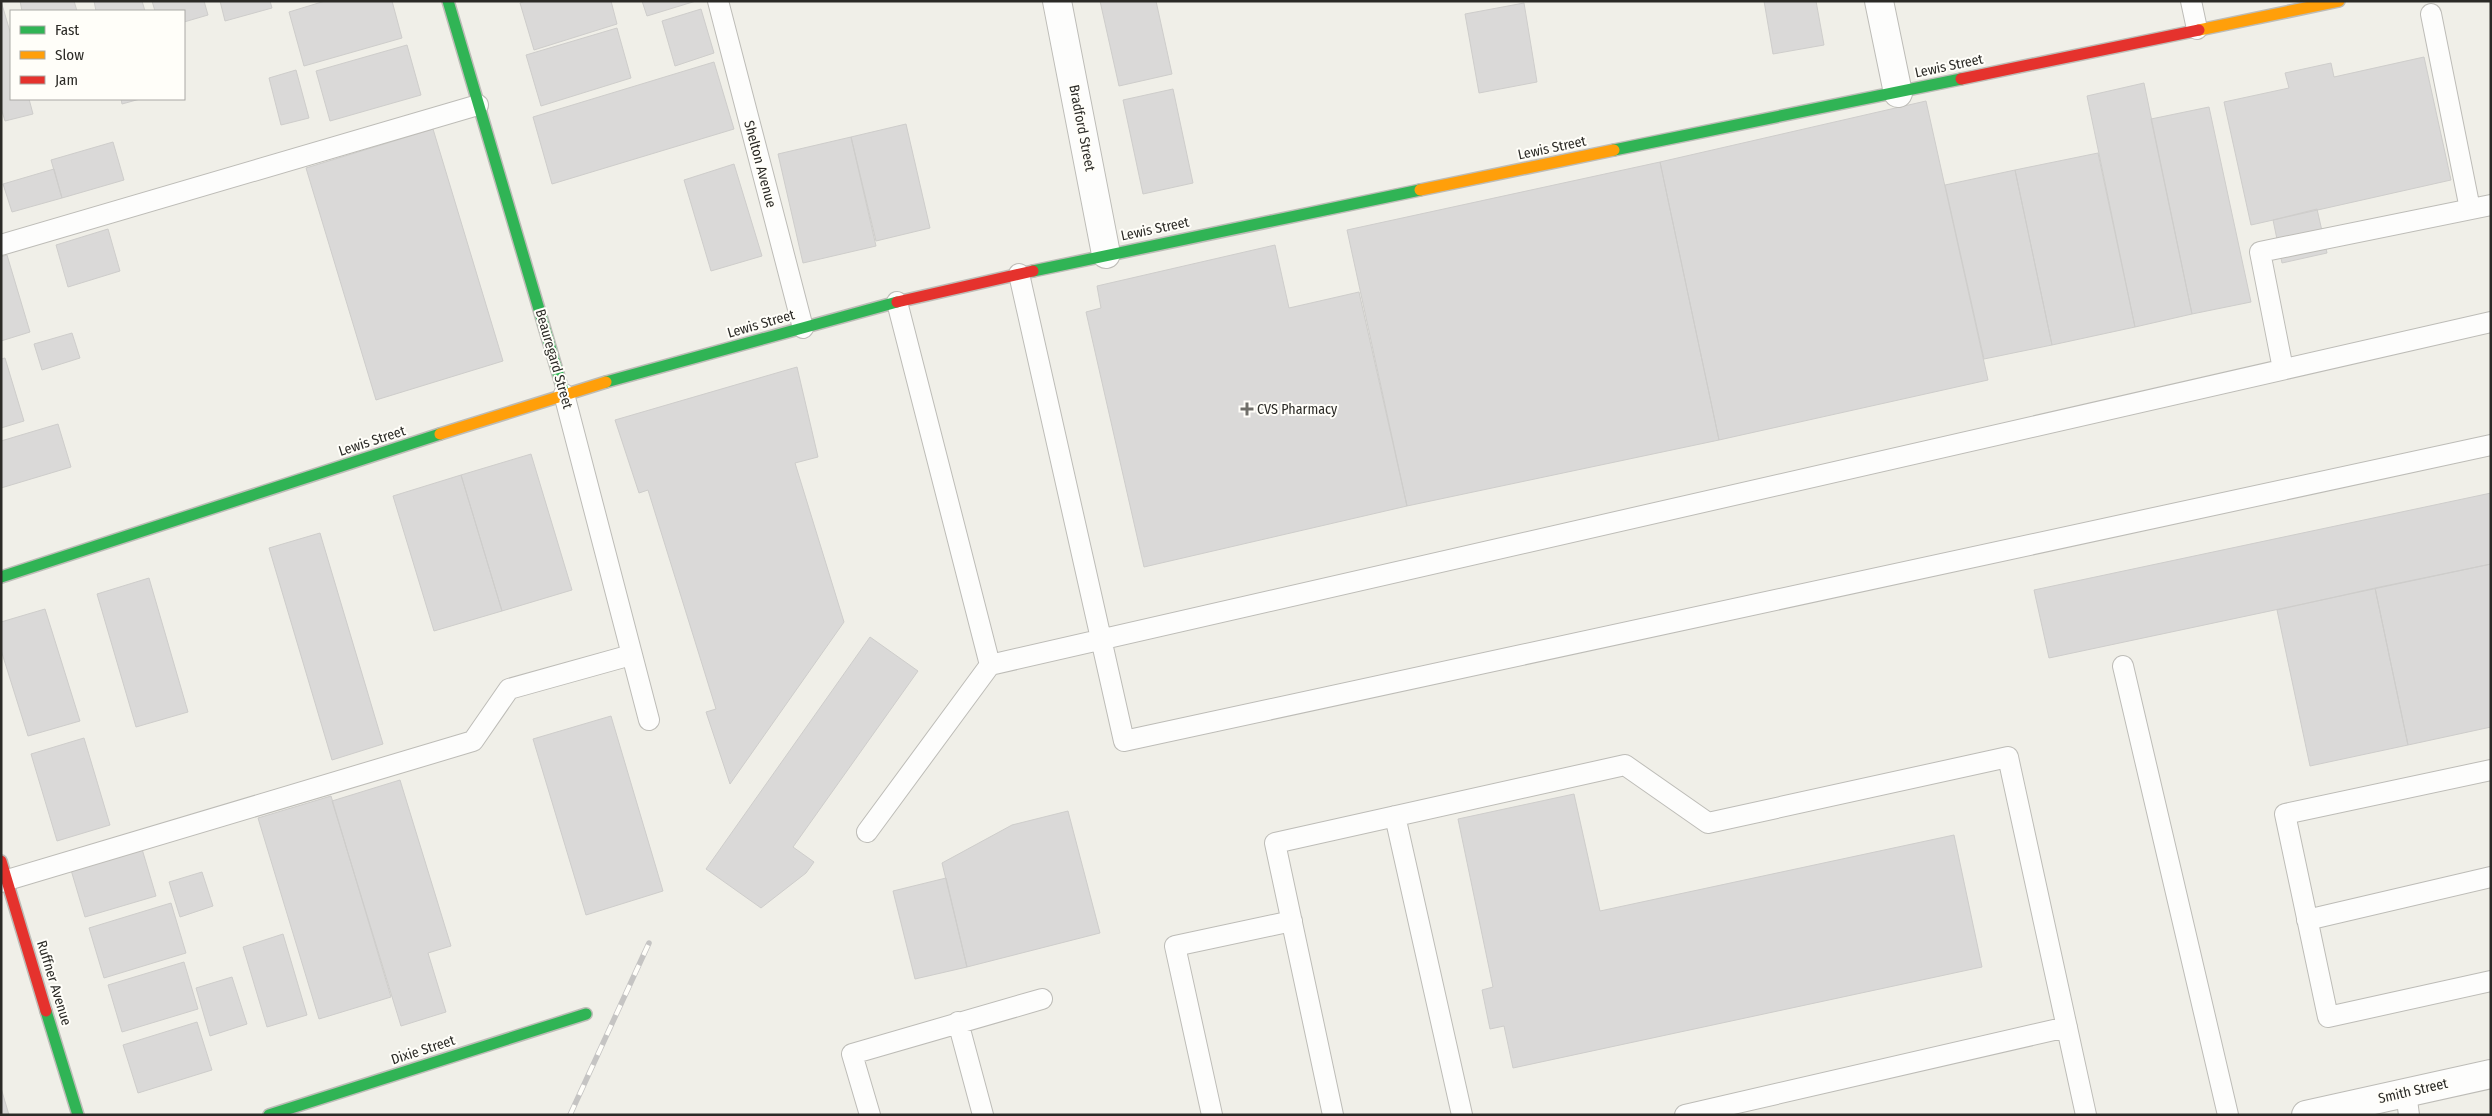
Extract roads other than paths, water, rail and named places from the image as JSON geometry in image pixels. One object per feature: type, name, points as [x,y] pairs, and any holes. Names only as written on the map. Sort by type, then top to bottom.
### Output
[{"type":"street","name":"Beauregard Street","points":[[448,1],[564,394]]},
{"type":"street","name":"Bradford Street","points":[[1058,1],[1106,254]]},
{"type":"street","points":[[1879,1],[1898,93]]},
{"type":"street","name":"Lewis Street","points":[[1,577],[564,394],[897,302],[1106,254],[2339,1]]},
{"type":"street","name":"Ruffner Avenue","points":[[1,861],[4,882],[78,1115]]},
{"type":"street","name":"Dixie Street","points":[[269,1115],[586,1014]]},
{"type":"street","name":"Smith Street","points":[[2306,1115],[2407,1104],[2491,1074]]},
{"type":"lane","name":"Shelton Avenue","points":[[718,1],[802,328]]},
{"type":"lane","points":[[2192,1],[2197,30]]},
{"type":"lane","points":[[2431,14],[2470,210]]},
{"type":"lane","points":[[1,245],[478,105]]},
{"type":"lane","points":[[2283,369],[2260,252],[2491,205]]},
{"type":"lane","points":[[1019,274],[1124,741],[2491,444]]},
{"type":"lane","points":[[897,302],[990,665]]},
{"type":"lane","points":[[867,832],[990,665],[2491,322]]},
{"type":"lane","name":"Beauregard Street","points":[[564,394],[630,655],[649,720]]},
{"type":"lane","points":[[4,882],[473,741],[508,689],[630,655]]},
{"type":"lane","points":[[2124,666],[2228,1115]]},
{"type":"lane","points":[[1333,1115],[1275,843],[1625,765],[1708,823],[2008,757],[2086,1115]]},
{"type":"lane","points":[[2491,770],[2285,814],[2328,1016],[2491,981]]},
{"type":"lane","points":[[1395,816],[1462,1115]]},
{"type":"lane","points":[[2307,920],[2491,877]]},
{"type":"lane","points":[[1212,1115],[1175,946],[1292,922]]},
{"type":"lane","points":[[870,1115],[852,1054],[1042,999]]},
{"type":"lane","points":[[958,1022],[983,1115]]},
{"type":"lane","points":[[1685,1115],[2067,1027]]},
{"type":"railway","points":[[570,1115],[649,943]]},
{"type":"place","name":"CVS Pharmacy","points":[[1247,409]]}]
